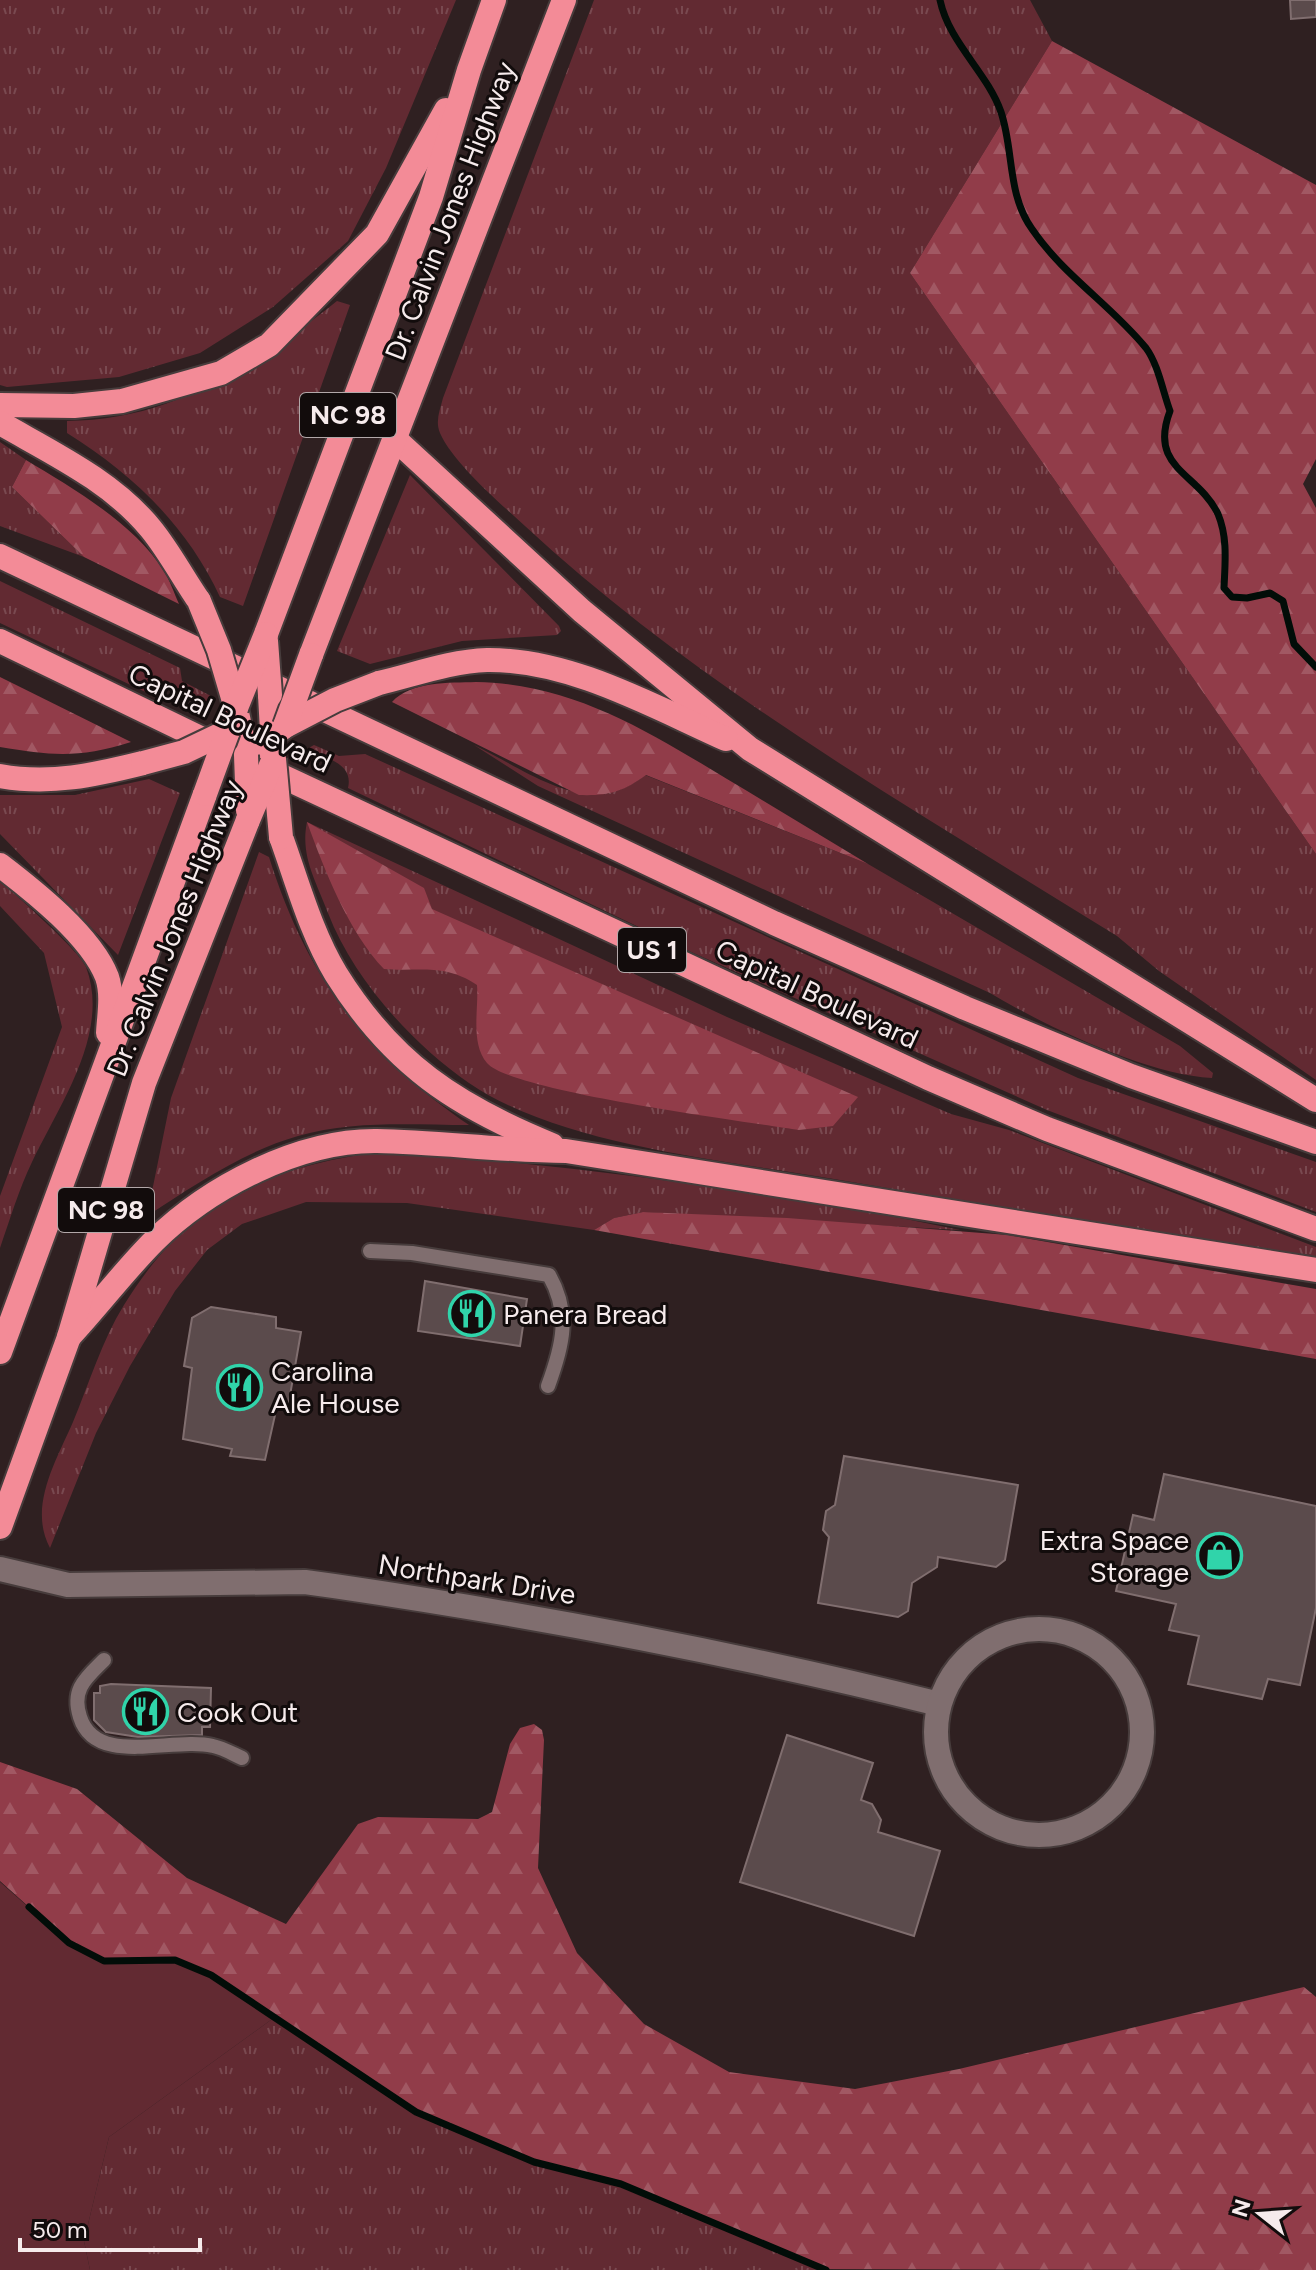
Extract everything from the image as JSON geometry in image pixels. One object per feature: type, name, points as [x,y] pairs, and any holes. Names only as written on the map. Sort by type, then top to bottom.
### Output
[{"type":"highway","name":"Dr. Calvin Jones Highway","points":[[0,1352],[205,794],[431,197],[469,70],[494,0]]},
{"type":"highway","name":"Dr. Calvin Jones Highway","points":[[0,1527],[69,1337],[144,1083],[564,0]]},
{"type":"highway","points":[[0,405],[74,406],[122,401],[221,373],[269,345],[377,234],[469,70]]},
{"type":"highway","points":[[0,423],[78,467],[118,497],[150,528],[199,601],[219,650],[246,755],[248,820]]},
{"type":"highway","points":[[395,439],[582,611],[750,749],[1316,1100]]},
{"type":"highway","name":"Capital Boulevard","points":[[0,556],[815,941],[1131,1076],[1316,1142]]},
{"type":"highway","points":[[266,634],[277,741],[281,837],[335,972],[386,1042],[454,1099],[507,1127],[566,1151]]},
{"type":"highway","name":"Capital Boulevard","points":[[0,641],[928,1078],[1047,1129],[1316,1229]]},
{"type":"highway","points":[[0,776],[22,780],[82,779],[184,752],[270,695],[311,655]]},
{"type":"highway","points":[[205,794],[246,755],[277,741],[335,700],[379,683],[486,660],[526,663],[582,678],[641,700],[750,749]]},
{"type":"highway","points":[[0,865],[38,894],[98,959],[108,980],[108,1034],[94,1094]]},
{"type":"highway","points":[[69,1337],[153,1242],[188,1211],[239,1182],[307,1150],[375,1141],[496,1151],[566,1151],[1316,1270]]},
{"type":"street","name":"Northpark Drive","points":[[0,1569],[68,1585],[305,1582],[518,1613],[643,1637],[939,1704]]},
{"type":"street","points":[[1039,1628],[1062,1631],[1084,1639],[1120,1667],[1140,1709],[1140,1755],[1133,1778],[1120,1797],[1094,1820],[1062,1834],[1016,1834],[975,1814],[946,1778],[936,1733],[939,1704],[958,1668],[975,1651],[994,1639],[1039,1628]]},
{"type":"lane","points":[[370,1251],[412,1253],[549,1275],[562,1298],[561,1351],[548,1386]]},
{"type":"lane","points":[[104,1660],[79,1685],[76,1704],[85,1732],[94,1740],[115,1745],[213,1745],[242,1758]]},
{"type":"green space","points":[[0,0],[456,0],[386,168],[348,241],[273,307],[200,353],[119,377],[7,387],[0,385]]},
{"type":"green space","points":[[594,0],[1030,0],[1052,41],[910,273],[1316,854],[1316,1080],[1159,971],[1117,936],[811,745],[663,641],[525,526],[478,482],[446,445],[438,424],[443,398]]},
{"type":"green space","points":[[1052,41],[1316,185],[1316,459],[1303,484],[1316,508],[1316,854],[910,273]]},
{"type":"green space","points":[[337,301],[350,305],[243,606],[220,597],[191,547],[156,504],[114,466],[67,433],[67,421],[142,411],[212,385],[245,367]]},
{"type":"green space","points":[[0,442],[26,460],[12,487],[84,557],[0,526]]},
{"type":"green space","points":[[26,460],[101,508],[136,537],[165,574],[179,604],[84,557],[12,487]]},
{"type":"green space","points":[[410,475],[559,626],[561,631],[557,635],[462,641],[370,664],[337,651]]},
{"type":"green space","points":[[0,581],[180,668],[182,681],[211,696],[212,704],[169,684],[165,697],[156,697],[0,623]]},
{"type":"green space","points":[[0,677],[131,742],[96,751],[66,754],[0,747]]},
{"type":"green space","points":[[476,682],[511,684],[544,691],[608,713],[668,744],[868,864],[646,775],[615,792],[579,795],[392,702],[409,690],[420,687]]},
{"type":"green space","points":[[314,745],[339,756],[365,754],[1078,1078],[1316,1162],[1316,1212],[1047,1110],[689,951],[348,788],[347,773],[336,762],[307,749]]},
{"type":"green space","points":[[474,745],[538,778],[581,793],[603,794],[624,788],[645,775],[868,864],[1180,1046],[1213,1073],[1212,1078],[1158,1068],[1068,1034],[990,993],[538,786]]},
{"type":"green space","points":[[149,779],[180,793],[118,955],[0,834],[0,795],[75,795]]},
{"type":"green space","points":[[307,822],[727,1017],[951,1114],[1009,1130],[1316,1247],[1316,1261],[645,1148],[549,1122],[507,1104],[447,1067],[405,1029],[368,985],[339,937],[314,879],[307,857]]},
{"type":"green space","points":[[307,822],[424,888],[432,909],[858,1097],[833,1126],[799,1130],[584,1095],[506,1074],[487,1063],[479,1046],[477,985],[443,971],[384,969],[349,919]]},
{"type":"green space","points":[[259,852],[269,857],[302,940],[344,1010],[399,1070],[469,1125],[362,1125],[298,1136],[239,1160],[147,1216],[171,1098]]},
{"type":"green space","points":[[0,880],[81,959],[92,992],[92,1017],[78,1068],[27,1172],[0,1248],[0,1196],[62,1027],[44,953],[0,906]]},
{"type":"green space","points":[[384,1151],[529,1164],[674,1182],[817,1203],[960,1230],[643,1212],[614,1218],[594,1230],[407,1203],[306,1202],[242,1224],[207,1250],[175,1291],[130,1366],[96,1433],[50,1548],[42,1516],[52,1468],[109,1333],[149,1268],[176,1238],[234,1194],[303,1167]]},
{"type":"green space","points":[[643,1212],[787,1218],[1008,1235],[1316,1289],[1316,1359],[594,1230],[614,1218]]},
{"type":"green space","points":[[534,1724],[542,1730],[544,1740],[538,1868],[577,1953],[644,2024],[729,2072],[855,2089],[959,2069],[1304,1987],[1316,1997],[1316,2270],[822,2269],[744,2233],[706,2221],[621,2184],[534,2162],[416,2112],[211,1975],[104,1961],[69,1943],[0,1881],[0,1762],[77,1789],[187,1878],[286,1924],[358,1824],[378,1817],[478,1819],[492,1812],[510,1744],[520,1728]]},
{"type":"green space","points":[[0,1882],[69,1943],[104,1961],[175,1960],[211,1975],[275,2017],[109,2137],[84,2241],[90,2270],[0,2270]]},
{"type":"green space","points":[[275,2017],[416,2112],[534,2162],[621,2184],[826,2270],[90,2270],[84,2241],[109,2137]]},
{"type":"building","points":[[1290,0],[1316,0],[1316,17],[1291,19]]},
{"type":"building","points":[[425,1281],[527,1299],[520,1346],[418,1331]]},
{"type":"building","name":"Carolina Ale House","points":[[211,1307],[276,1317],[276,1328],[301,1332],[288,1407],[277,1406],[265,1460],[230,1456],[232,1449],[183,1439],[192,1368],[184,1366],[192,1318]]},
{"type":"building","points":[[844,1456],[1018,1485],[1005,1560],[996,1567],[938,1557],[937,1567],[912,1583],[908,1611],[898,1617],[818,1603],[829,1537],[823,1530],[826,1511],[835,1505]]},
{"type":"building","name":"Extra Space Storage","points":[[1164,1474],[1316,1506],[1316,1608],[1300,1685],[1268,1679],[1262,1699],[1188,1684],[1199,1636],[1169,1630],[1176,1604],[1116,1591],[1133,1515],[1154,1520]]},
{"type":"building","name":"Cook Out","points":[[100,1686],[211,1688],[210,1727],[202,1727],[202,1735],[138,1737],[106,1732],[94,1720],[94,1693],[100,1693]]},
{"type":"building","points":[[787,1735],[873,1763],[861,1800],[872,1804],[881,1820],[878,1832],[940,1851],[914,1936],[740,1882]]},
{"type":"waterway","points":[[940,0],[951,30],[995,97],[1001,112],[1018,201],[1024,216],[1044,246],[1132,332],[1154,362],[1170,411],[1165,446],[1178,468],[1209,500],[1221,523],[1225,551],[1224,588],[1232,597],[1247,598],[1270,593],[1283,601],[1294,644],[1316,667]]},
{"type":"waterway","points":[[29,1907],[69,1943],[104,1961],[175,1960],[211,1975],[416,2112],[534,2162],[621,2184],[826,2270]]},
{"type":"place","name":"Panera Bread","points":[[472,1314]]},
{"type":"place","name":"Carolina Ale House","points":[[240,1387]]},
{"type":"place","name":"Extra Space Storage","points":[[1220,1556]]},
{"type":"place","name":"Cook Out","points":[[146,1712]]}]
